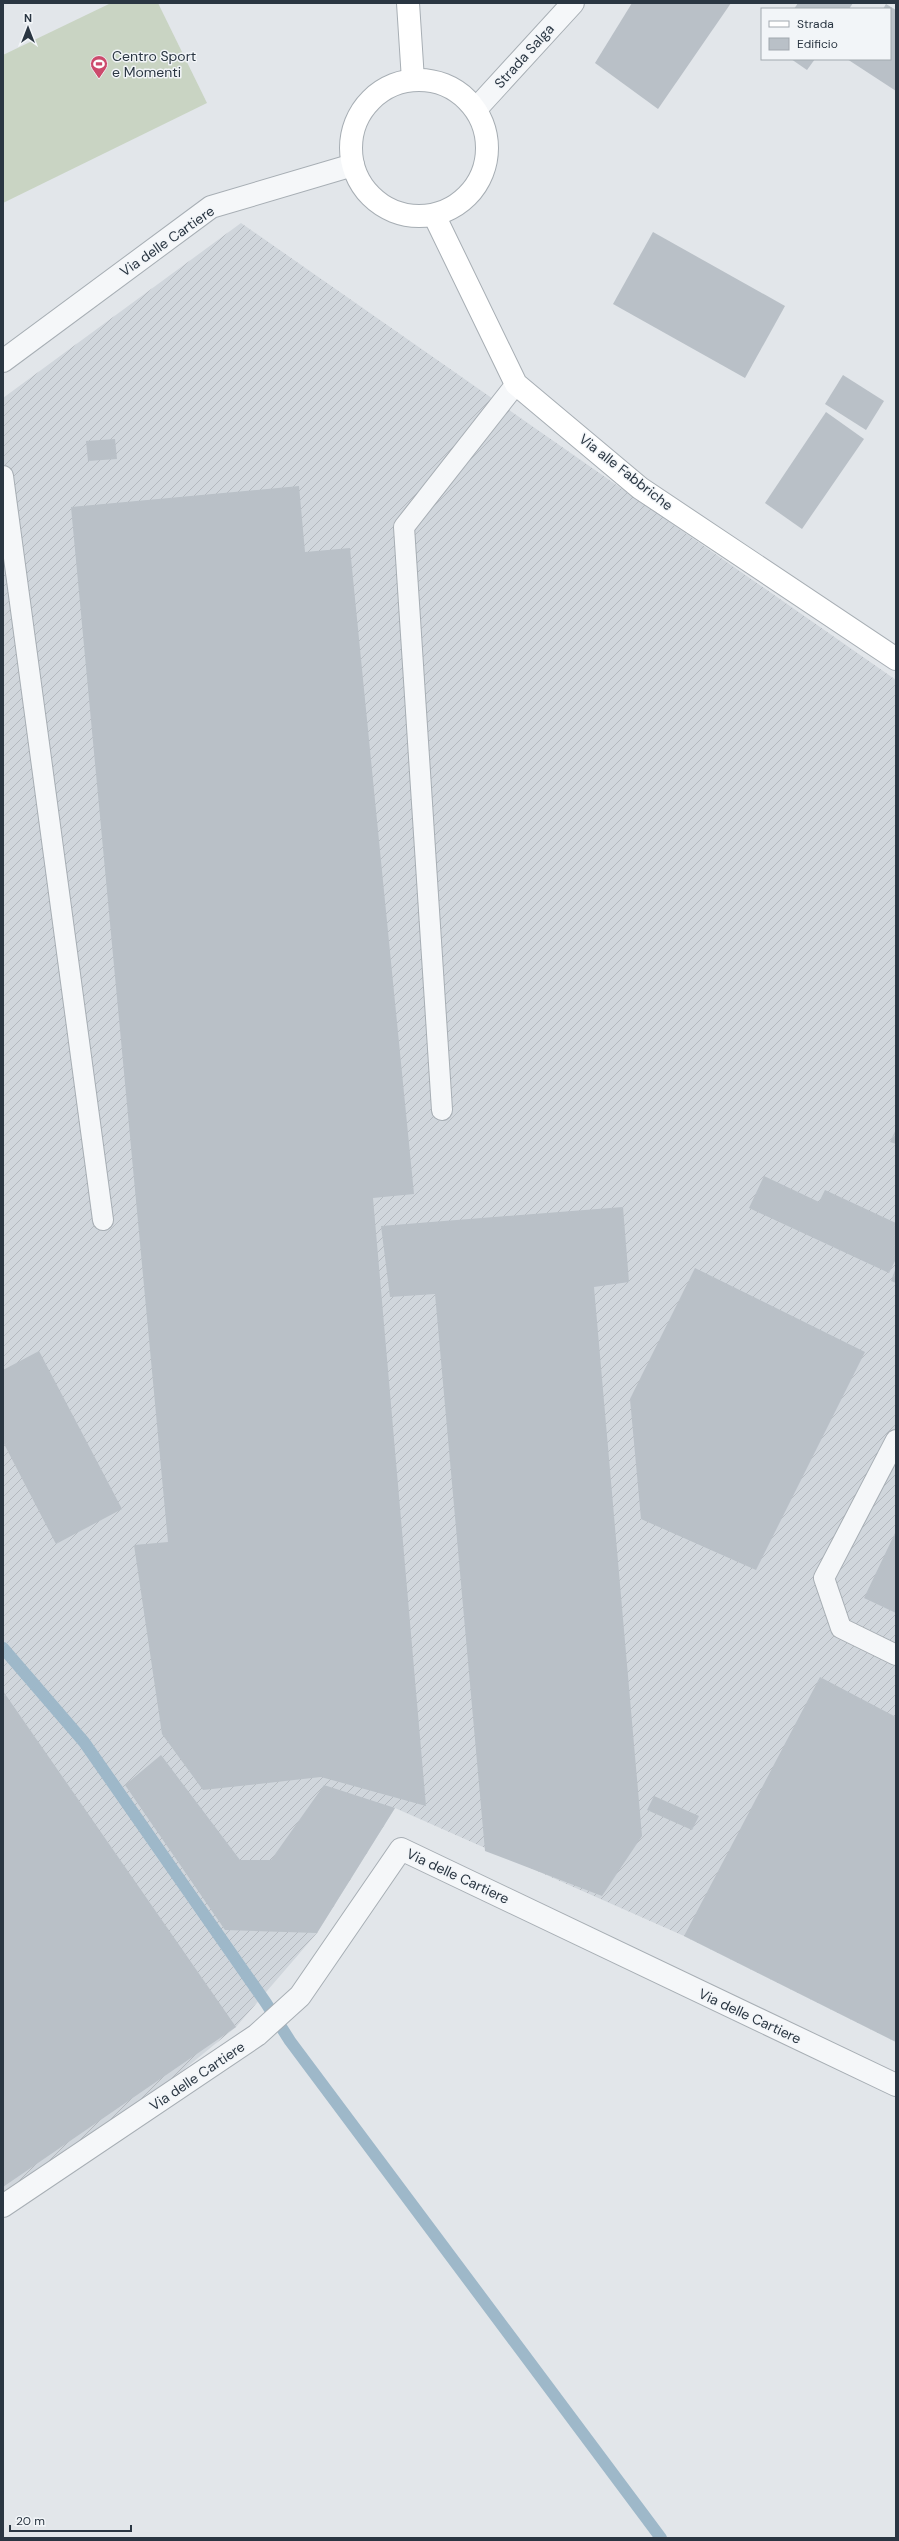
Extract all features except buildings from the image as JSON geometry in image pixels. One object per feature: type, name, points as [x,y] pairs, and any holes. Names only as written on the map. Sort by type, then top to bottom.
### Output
[{"type":"street","points":[[408,3],[413,80]]},
{"type":"street","name":"Strada Salga","points":[[476,109],[573,3]]},
{"type":"street","points":[[413,80],[449,87],[464,97],[476,109],[485,128],[488,148],[486,163],[479,183],[458,206],[434,215],[411,216],[392,211],[373,199],[360,182],[353,164],[352,134],[363,109],[379,93],[399,83],[413,80]]},
{"type":"street","name":"Via delle Cartiere","points":[[3,361],[211,207],[353,164]]},
{"type":"street","name":"Via alle Fabbriche","points":[[434,215],[516,384],[640,488],[896,659]]},
{"type":"street","name":"Via delle Cartiere","points":[[3,2206],[257,2035],[300,1996],[401,1849],[896,2085]]},
{"type":"lane","points":[[442,1110],[404,527],[516,384]]},
{"type":"lane","points":[[3,476],[102,1220]]},
{"type":"lane","points":[[896,1440],[824,1578],[841,1628],[896,1655]]},
{"type":"shaded area","points":[[241,223],[896,680],[896,2042],[684,1936],[395,1808],[317,1933],[236,2027],[3,2217],[3,398]]},
{"type":"green space","name":"Centro Sport e Momenti","points":[[111,3],[158,3],[207,103],[3,203],[3,55]]},
{"type":"waterway","points":[[3,1648],[84,1742],[266,2003],[290,2041],[661,2538]]},
{"type":"place","name":"Centro Sport e Momenti","points":[[99,79]]}]
